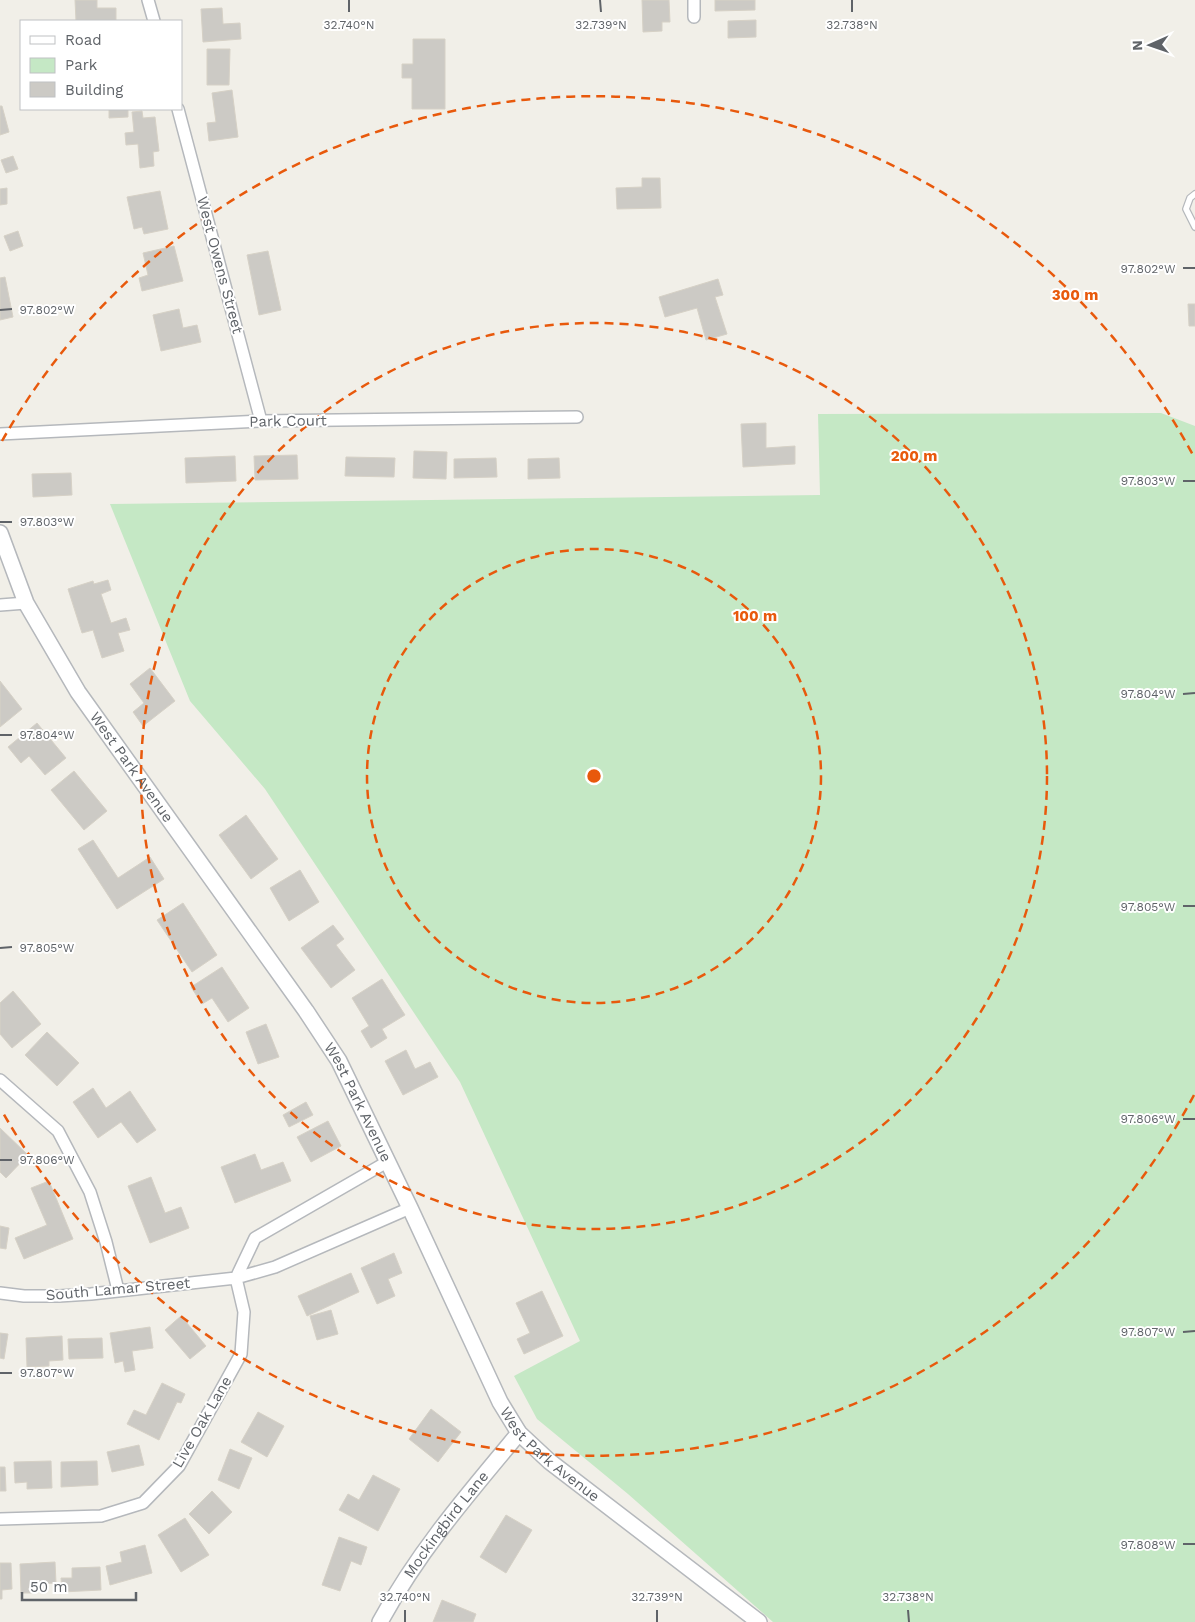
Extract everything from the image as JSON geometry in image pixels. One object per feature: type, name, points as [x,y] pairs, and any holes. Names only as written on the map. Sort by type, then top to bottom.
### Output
[{"type":"street","points":[[148,0],[154,20]]},
{"type":"street","points":[[694,0],[694,16]]},
{"type":"street","name":"West Owens Street","points":[[178,110],[261,421]]},
{"type":"street","name":"Park Court","points":[[0,434],[261,421],[577,417]]},
{"type":"street","name":"West Park Avenue","points":[[0,533],[26,603],[78,692],[300,1003],[339,1061],[500,1402],[519,1433],[549,1461],[759,1622]]},
{"type":"street","points":[[0,605],[26,603]]},
{"type":"street","points":[[0,1080],[58,1131],[90,1192],[106,1242],[118,1290]]},
{"type":"street","points":[[236,1278],[255,1238],[386,1162]]},
{"type":"street","name":"South Lamar Street","points":[[0,1293],[24,1296],[91,1294],[236,1278],[275,1267],[410,1208]]},
{"type":"street","name":"Live Oak Lane","points":[[0,1520],[101,1516],[143,1503],[179,1466],[241,1354],[244,1312],[236,1278]]},
{"type":"street","name":"Mockingbird Lane","points":[[380,1622],[416,1562],[447,1519],[519,1433]]},
{"type":"lane","points":[[1195,194],[1190,198],[1186,209],[1195,226]]},
{"type":"green space","points":[[1161,413],[1195,426],[1195,1622],[773,1622],[628,1494],[537,1419],[514,1376],[580,1341],[460,1082],[265,789],[190,701],[110,504],[820,495],[818,414]]},
{"type":"building","points":[[75,0],[97,0],[97,8],[116,8],[116,20],[76,20]]},
{"type":"building","points":[[642,0],[669,0],[670,22],[662,22],[662,31],[643,32]]},
{"type":"building","points":[[715,0],[755,0],[755,10],[715,11]]},
{"type":"building","points":[[222,8],[223,24],[240,23],[241,39],[203,42],[201,9]]},
{"type":"building","points":[[756,20],[756,37],[728,38],[728,21]]},
{"type":"building","points":[[413,39],[445,39],[445,109],[412,109],[412,78],[402,78],[402,64],[413,64]]},
{"type":"building","points":[[207,49],[230,49],[229,85],[207,85]]},
{"type":"building","points":[[232,90],[238,137],[209,141],[207,123],[216,122],[212,93]]},
{"type":"building","points":[[0,106],[2,106],[9,132],[0,135]]},
{"type":"building","points":[[109,110],[128,110],[128,117],[109,118]]},
{"type":"building","points":[[142,111],[143,118],[155,117],[159,151],[153,152],[154,166],[140,168],[138,144],[126,145],[125,133],[134,132],[132,112]]},
{"type":"building","points":[[13,156],[18,169],[6,173],[1,160]]},
{"type":"building","points":[[642,178],[660,178],[661,208],[617,209],[616,188],[642,187]]},
{"type":"building","points":[[7,188],[7,204],[0,205],[0,189]]},
{"type":"building","points":[[160,191],[168,229],[144,234],[142,227],[134,229],[127,197]]},
{"type":"building","points":[[18,231],[23,246],[10,251],[4,236]]},
{"type":"building","points":[[174,246],[183,281],[142,291],[139,278],[148,275],[143,253]]},
{"type":"building","points":[[268,251],[281,310],[259,315],[247,255]]},
{"type":"building","points":[[5,277],[13,317],[0,320],[0,278]]},
{"type":"building","points":[[718,279],[723,295],[715,297],[727,334],[706,340],[697,308],[665,317],[659,297]]},
{"type":"building","points":[[1188,304],[1195,304],[1195,326],[1189,326]]},
{"type":"building","points":[[179,309],[183,328],[197,325],[201,342],[161,351],[153,315]]},
{"type":"building","points":[[766,423],[766,448],[795,446],[795,464],[743,467],[741,424]]},
{"type":"building","points":[[414,451],[447,452],[446,479],[413,478]]},
{"type":"building","points":[[297,455],[298,479],[255,480],[254,456]]},
{"type":"building","points":[[235,456],[236,481],[186,483],[185,458]]},
{"type":"building","points":[[346,457],[395,458],[394,477],[345,476]]},
{"type":"building","points":[[496,458],[497,477],[454,478],[454,459]]},
{"type":"building","points":[[559,458],[560,478],[528,479],[528,459]]},
{"type":"building","points":[[71,473],[72,495],[33,497],[32,474]]},
{"type":"building","points":[[108,580],[111,590],[101,594],[111,623],[126,618],[130,630],[118,633],[124,651],[102,658],[93,630],[82,633],[68,589],[93,581],[94,584]]},
{"type":"building","points":[[150,668],[175,701],[143,726],[133,712],[144,703],[130,684]]},
{"type":"building","points":[[0,681],[22,709],[0,727]]},
{"type":"building","points":[[37,723],[66,758],[45,775],[29,756],[21,763],[8,747]]},
{"type":"building","points":[[74,771],[107,811],[84,830],[51,790]]},
{"type":"building","points":[[246,815],[278,859],[251,879],[219,835]]},
{"type":"building","points":[[93,840],[118,878],[150,857],[164,879],[117,909],[78,849]]},
{"type":"building","points":[[300,870],[319,902],[289,921],[270,888]]},
{"type":"building","points":[[183,903],[217,955],[192,972],[157,920]]},
{"type":"building","points":[[333,925],[344,939],[336,945],[355,970],[331,988],[301,948]]},
{"type":"building","points":[[222,967],[249,1008],[228,1022],[212,998],[202,1004],[191,987]]},
{"type":"building","points":[[382,979],[405,1015],[382,1029],[387,1038],[371,1048],[361,1031],[369,1026],[352,998]]},
{"type":"building","points":[[13,991],[41,1024],[12,1048],[0,1034],[0,1003]]},
{"type":"building","points":[[266,1024],[279,1057],[258,1064],[246,1032]]},
{"type":"building","points":[[47,1032],[79,1063],[57,1086],[25,1055]]},
{"type":"building","points":[[406,1050],[415,1069],[430,1062],[438,1077],[403,1095],[385,1061]]},
{"type":"building","points":[[93,1088],[106,1108],[130,1091],[156,1130],[137,1143],[121,1122],[98,1138],[73,1102]]},
{"type":"building","points":[[306,1102],[313,1115],[289,1127],[283,1115]]},
{"type":"building","points":[[328,1121],[341,1146],[311,1162],[297,1137]]},
{"type":"building","points":[[0,1128],[28,1155],[6,1178],[0,1172]]},
{"type":"building","points":[[255,1154],[261,1170],[283,1162],[291,1181],[235,1203],[221,1167]]},
{"type":"building","points":[[151,1177],[165,1213],[181,1207],[189,1228],[150,1243],[128,1186]]},
{"type":"building","points":[[49,1181],[73,1239],[24,1259],[15,1238],[47,1225],[31,1188]]},
{"type":"building","points":[[0,1226],[9,1228],[6,1249],[0,1248]]},
{"type":"building","points":[[394,1253],[402,1273],[388,1279],[395,1296],[377,1304],[361,1268]]},
{"type":"building","points":[[351,1273],[359,1292],[307,1316],[298,1296]]},
{"type":"building","points":[[542,1291],[563,1336],[524,1354],[517,1339],[530,1333],[516,1303]]},
{"type":"building","points":[[331,1310],[338,1334],[317,1340],[310,1316]]},
{"type":"building","points":[[181,1316],[206,1346],[190,1359],[165,1330]]},
{"type":"building","points":[[150,1327],[153,1348],[132,1351],[135,1370],[125,1372],[123,1361],[115,1363],[110,1333]]},
{"type":"building","points":[[0,1333],[8,1334],[4,1359],[0,1358]]},
{"type":"building","points":[[62,1336],[63,1360],[49,1361],[49,1366],[27,1367],[26,1338]]},
{"type":"building","points":[[102,1338],[103,1358],[69,1359],[68,1339]]},
{"type":"building","points":[[162,1383],[185,1394],[181,1403],[177,1402],[159,1440],[127,1424],[134,1410],[146,1415]]},
{"type":"building","points":[[431,1409],[461,1432],[438,1462],[409,1439]]},
{"type":"building","points":[[258,1412],[284,1426],[267,1457],[241,1442]]},
{"type":"building","points":[[139,1445],[144,1465],[112,1472],[107,1452]]},
{"type":"building","points":[[230,1449],[252,1458],[239,1489],[218,1480]]},
{"type":"building","points":[[51,1461],[52,1488],[27,1489],[27,1482],[15,1483],[14,1462]]},
{"type":"building","points":[[97,1461],[98,1485],[61,1487],[61,1462]]},
{"type":"building","points":[[0,1467],[5,1467],[6,1491],[0,1491]]},
{"type":"building","points":[[373,1475],[400,1489],[378,1531],[339,1510],[348,1494],[359,1500]]},
{"type":"building","points":[[212,1491],[232,1512],[209,1534],[189,1514]]},
{"type":"building","points":[[506,1515],[532,1530],[506,1573],[480,1557]]},
{"type":"building","points":[[185,1518],[209,1555],[181,1572],[158,1535]]},
{"type":"building","points":[[339,1537],[367,1547],[361,1565],[351,1561],[340,1591],[322,1585]]},
{"type":"building","points":[[145,1545],[152,1573],[110,1585],[106,1566],[122,1562],[120,1552]]},
{"type":"building","points":[[55,1562],[56,1583],[33,1584],[33,1593],[21,1593],[20,1564]]},
{"type":"building","points":[[0,1563],[11,1563],[12,1589],[2,1590],[2,1599],[0,1599]]},
{"type":"building","points":[[100,1567],[101,1590],[62,1592],[61,1578],[72,1578],[72,1568]]},
{"type":"building","points":[[442,1600],[476,1614],[473,1622],[433,1622]]}]
